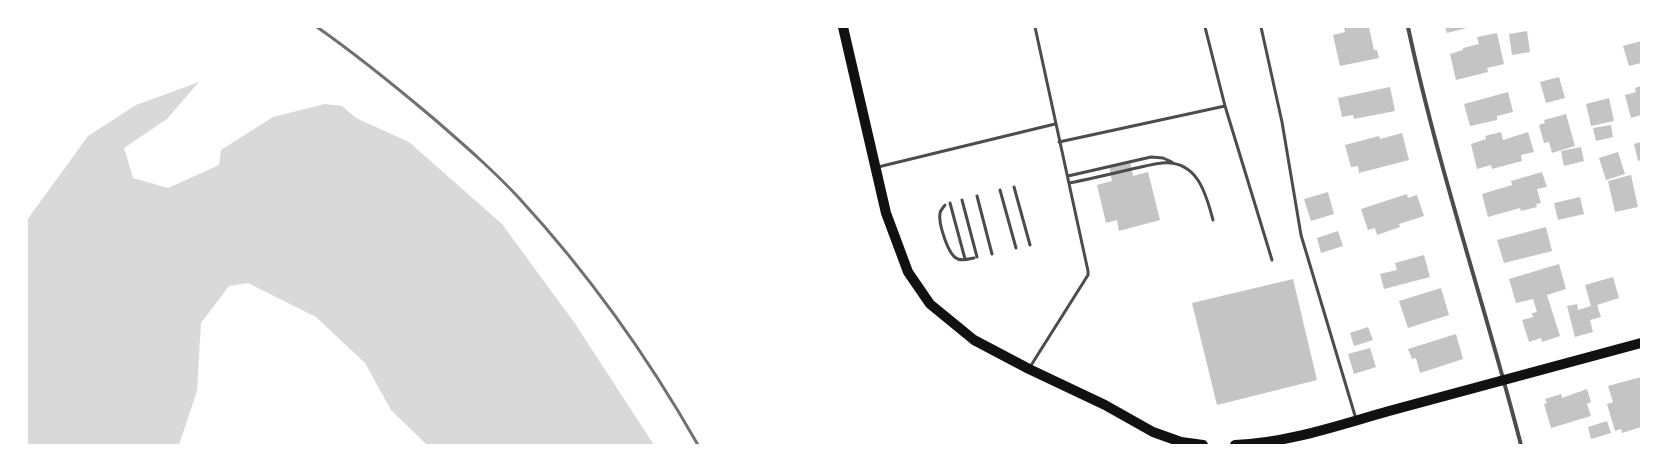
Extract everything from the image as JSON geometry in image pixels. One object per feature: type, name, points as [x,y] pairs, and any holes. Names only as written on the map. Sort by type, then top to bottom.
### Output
[{"type":"main road","points":[[843,27],[886,213],[908,272],[930,304],[974,340],[1029,369],[1105,404],[1154,432],[1181,443],[1203,445]]},
{"type":"main road","points":[[1235,445],[1257,444],[1356,421],[1641,343]]},
{"type":"street","points":[[1408,27],[1421,87],[1504,381],[1520,445]]},
{"type":"lane","points":[[1029,369],[1088,275],[1035,27]]},
{"type":"lane","points":[[1205,27],[1226,106],[1272,260]]},
{"type":"lane","points":[[1261,27],[1282,122],[1302,235],[1356,421]]},
{"type":"lane","points":[[1060,142],[1226,106]]},
{"type":"lane","points":[[875,167],[1055,124]]},
{"type":"lane","points":[[1068,176],[1151,157],[1163,158],[1187,169],[1198,180],[1206,195],[1213,220]]},
{"type":"lane","points":[[1069,184],[1153,164],[1175,164]]},
{"type":"lane","points":[[1014,187],[1030,245]]},
{"type":"lane","points":[[1000,190],[1016,248]]},
{"type":"lane","points":[[977,196],[992,254]]},
{"type":"lane","points":[[945,205],[940,216],[948,248],[953,256],[958,259],[975,257],[962,200]]},
{"type":"lane","points":[[950,203],[966,259]]},
{"type":"shaded area","points":[[199,82],[167,119],[124,148],[133,178],[168,188],[219,165],[221,150],[273,117],[325,104],[342,106],[356,118],[409,142],[502,224],[576,325],[654,445],[427,445],[391,410],[365,363],[316,317],[248,283],[229,286],[201,323],[197,391],[179,445],[27,445],[27,220],[88,136],[136,105]]},
{"type":"building","points":[[1369,27],[1374,50],[1377,50],[1379,58],[1340,66],[1333,35],[1345,32],[1344,28]]},
{"type":"building","points":[[1445,27],[1467,27],[1467,28],[1447,33]]},
{"type":"building","points":[[1527,31],[1530,52],[1512,55],[1509,34]]},
{"type":"building","points":[[1497,33],[1504,64],[1487,68],[1488,72],[1456,80],[1450,54],[1463,50],[1463,48],[1479,44],[1477,37]]},
{"type":"building","points":[[1641,41],[1641,63],[1629,66],[1623,46]]},
{"type":"building","points":[[1559,77],[1565,98],[1546,103],[1540,82]]},
{"type":"building","points":[[1641,86],[1641,115],[1631,118],[1625,95],[1636,92],[1635,88]]},
{"type":"building","points":[[1390,87],[1395,111],[1354,119],[1353,115],[1342,117],[1338,98]]},
{"type":"building","points":[[1508,92],[1513,112],[1497,116],[1497,120],[1470,126],[1464,104]]},
{"type":"building","points":[[1609,98],[1614,121],[1591,126],[1586,104]]},
{"type":"building","points":[[1566,114],[1575,146],[1552,153],[1549,142],[1544,143],[1539,125],[1545,123],[1544,120]]},
{"type":"building","points":[[1611,125],[1613,137],[1596,141],[1593,128]]},
{"type":"building","points":[[1501,132],[1503,140],[1528,132],[1534,152],[1521,155],[1522,161],[1492,169],[1491,165],[1477,169],[1471,144],[1486,139],[1485,136]]},
{"type":"building","points":[[1402,133],[1409,160],[1359,173],[1358,166],[1351,167],[1345,145],[1379,136],[1380,139]]},
{"type":"building","points":[[1641,142],[1641,160],[1638,161],[1634,144]]},
{"type":"building","points":[[1581,147],[1584,161],[1564,166],[1561,151]]},
{"type":"building","points":[[1618,152],[1625,174],[1606,180],[1599,158]]},
{"type":"building","points":[[1130,161],[1133,176],[1148,172],[1160,220],[1119,231],[1117,220],[1106,223],[1097,185],[1112,181],[1109,166]]},
{"type":"building","points":[[1542,172],[1547,187],[1537,189],[1541,203],[1536,204],[1537,207],[1521,211],[1520,208],[1488,217],[1482,194],[1512,185],[1511,181]]},
{"type":"building","points":[[1631,175],[1638,207],[1615,212],[1608,181]]},
{"type":"building","points":[[1328,192],[1334,214],[1311,221],[1304,199]]},
{"type":"building","points":[[1407,194],[1408,198],[1417,195],[1424,216],[1399,224],[1400,227],[1377,235],[1375,228],[1368,230],[1361,209]]},
{"type":"building","points":[[1580,197],[1584,214],[1558,220],[1554,203]]},
{"type":"building","points":[[1546,227],[1552,251],[1504,263],[1497,240]]},
{"type":"building","points":[[1338,231],[1343,246],[1321,253],[1317,238]]},
{"type":"building","points":[[1424,255],[1430,277],[1384,289],[1380,274],[1397,270],[1395,263]]},
{"type":"building","points":[[1559,264],[1566,289],[1547,295],[1560,336],[1542,342],[1541,338],[1529,342],[1522,320],[1533,317],[1532,313],[1537,312],[1533,299],[1516,303],[1509,279]]},
{"type":"building","points":[[1613,277],[1619,298],[1597,305],[1601,317],[1590,320],[1593,332],[1575,337],[1567,306],[1577,304],[1578,310],[1591,306],[1585,285]]},
{"type":"building","points":[[1293,279],[1317,380],[1217,405],[1192,303]]},
{"type":"building","points":[[1441,288],[1449,315],[1408,328],[1399,301]]},
{"type":"building","points":[[1368,327],[1373,340],[1354,346],[1350,333]]},
{"type":"building","points":[[1456,334],[1463,359],[1420,373],[1416,358],[1412,359],[1408,349]]},
{"type":"building","points":[[1370,348],[1376,367],[1354,374],[1348,354]]},
{"type":"building","points":[[1641,377],[1641,427],[1622,433],[1621,429],[1615,431],[1607,404],[1613,402],[1608,386]]},
{"type":"building","points":[[1587,389],[1591,402],[1587,404],[1591,416],[1551,428],[1544,404],[1547,403],[1545,399],[1561,394],[1562,398]]},
{"type":"building","points":[[1607,421],[1611,433],[1591,439],[1588,427]]},
{"type":"railway","points":[[317,27],[376,71],[433,118],[467,147],[519,198],[569,256],[616,317],[659,380],[698,445]]}]
